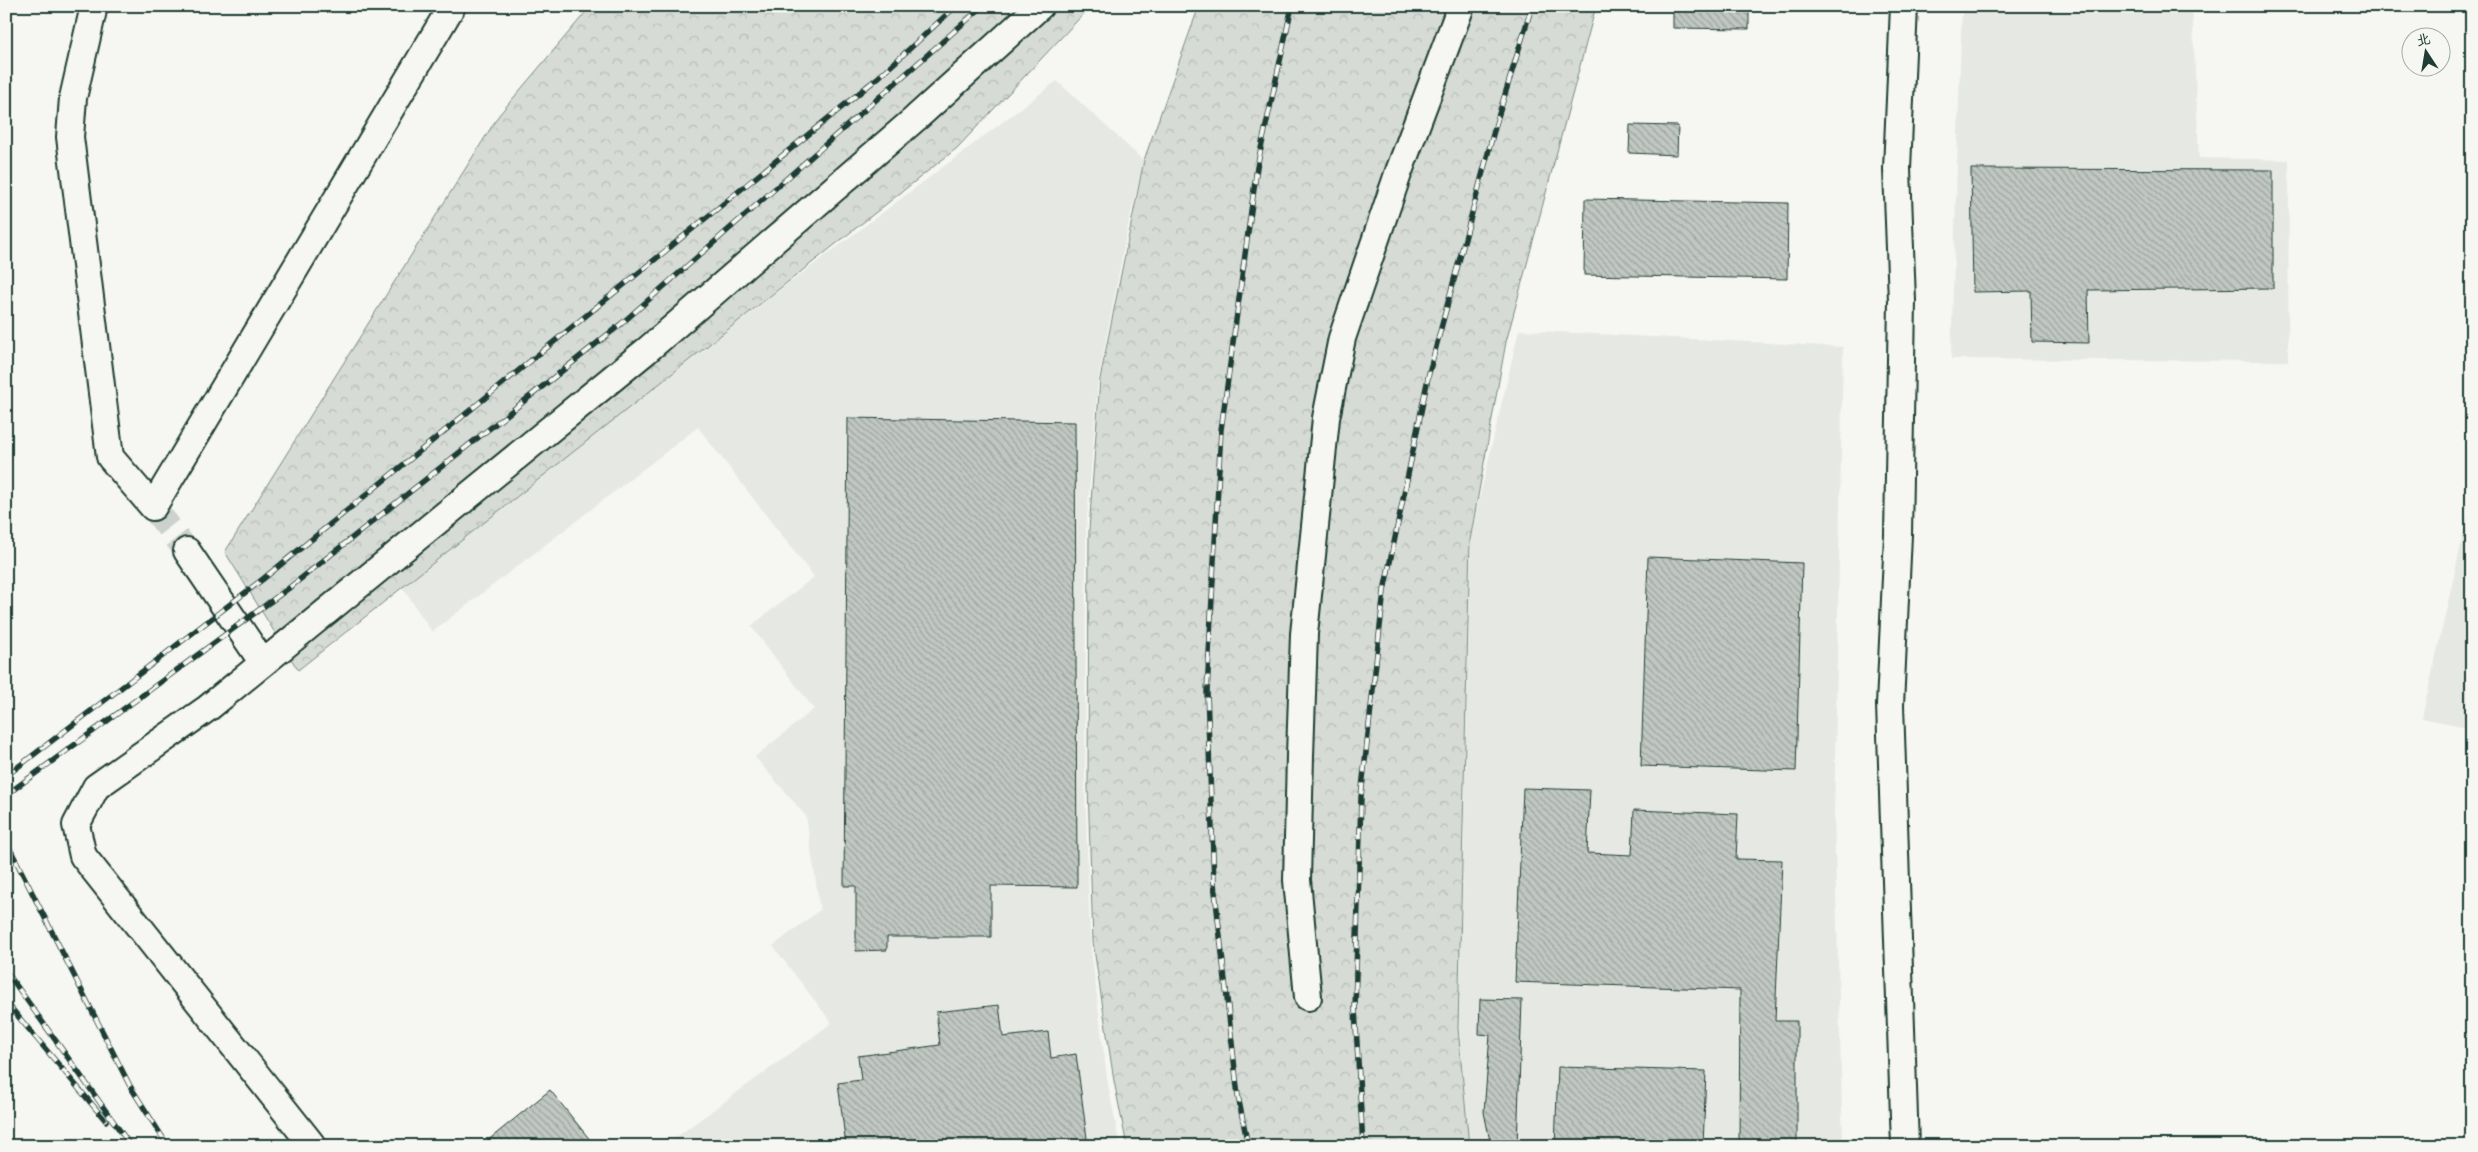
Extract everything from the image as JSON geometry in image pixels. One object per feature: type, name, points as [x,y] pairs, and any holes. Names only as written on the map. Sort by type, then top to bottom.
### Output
[{"type":"street","points":[[94,6],[73,98],[70,137],[110,457],[153,507],[452,6]]},
{"type":"street","points":[[313,1146],[84,856],[76,826],[96,788],[208,708],[646,351],[916,118],[1040,6]]},
{"type":"street","points":[[1308,997],[1297,880],[1300,756],[1304,634],[1326,418],[1342,338],[1398,174],[1460,6]]},
{"type":"street","points":[[1904,6],[1897,168],[1902,301],[1898,535],[1890,705],[1905,1146]]},
{"type":"street","points":[[187,551],[264,663]]},
{"type":"shaded area","points":[[1962,6],[2192,6],[2199,158],[2289,160],[2288,361],[1951,359]]},
{"type":"shaded area","points":[[1057,81],[1144,161],[1129,221],[1098,381],[1086,530],[1085,787],[1090,941],[1107,1079],[1120,1146],[664,1146],[832,1023],[773,946],[820,910],[806,816],[755,757],[814,709],[751,626],[814,577],[698,427],[432,632],[397,579]]},
{"type":"shaded area","points":[[1519,330],[1843,347],[1834,816],[1843,1146],[1469,1146],[1459,1023],[1471,534]]},
{"type":"shaded area","points":[[2472,481],[2472,728],[2422,718],[2469,509],[2466,508]]},
{"type":"green space","points":[[591,6],[1091,6],[957,148],[298,670],[225,552],[499,115]]},
{"type":"green space","points":[[1199,6],[1596,6],[1506,342],[1470,540],[1458,1028],[1469,1146],[1127,1146],[1114,1081],[1093,942],[1088,786],[1089,530],[1100,379],[1144,160]]},
{"type":"building","points":[[1673,6],[1749,6],[1749,29],[1673,28]]},
{"type":"building","points":[[1630,125],[1678,126],[1677,155],[1629,153]]},
{"type":"building","points":[[1971,169],[2273,170],[2273,288],[2088,290],[2089,343],[2032,342],[2031,291],[1973,292]]},
{"type":"building","points":[[1585,199],[1788,203],[1787,279],[1584,275]]},
{"type":"building","points":[[848,418],[1075,422],[1077,887],[991,886],[991,937],[887,937],[887,950],[856,951],[856,886],[844,886]]},
{"type":"building","points":[[1648,557],[1802,563],[1796,771],[1641,766]]},
{"type":"building","points":[[1523,788],[1590,790],[1587,853],[1632,855],[1634,810],[1738,814],[1736,859],[1782,860],[1775,1021],[1797,1021],[1797,1146],[1739,1146],[1740,990],[1515,982]]},
{"type":"building","points":[[1480,999],[1522,1000],[1517,1146],[1491,1146],[1484,1112],[1490,1035],[1479,1034]]},
{"type":"building","points":[[999,1005],[1003,1037],[1048,1032],[1051,1058],[1076,1054],[1088,1146],[846,1146],[838,1083],[861,1080],[858,1056],[940,1045],[936,1012]]},
{"type":"building","points":[[1558,1067],[1706,1071],[1703,1146],[1555,1146]]},
{"type":"building","points":[[550,1090],[595,1146],[481,1146]]},
{"type":"tunnel","points":[[153,507],[187,551]]},
{"type":"railway","points":[[6,776],[263,579],[880,76],[956,6]]},
{"type":"railway","points":[[6,795],[289,588],[621,324],[983,6]]},
{"type":"railway","points":[[1248,1146],[1238,1096],[1214,883],[1207,692],[1221,430],[1257,167],[1292,6]]},
{"type":"railway","points":[[1363,1146],[1355,1009],[1361,797],[1384,591],[1429,373],[1495,127],[1532,6]]},
{"type":"railway","points":[[6,841],[130,1086],[168,1146]]},
{"type":"railway","points":[[6,971],[131,1146]]},
{"type":"railway","points":[[6,1002],[106,1121]]}]
